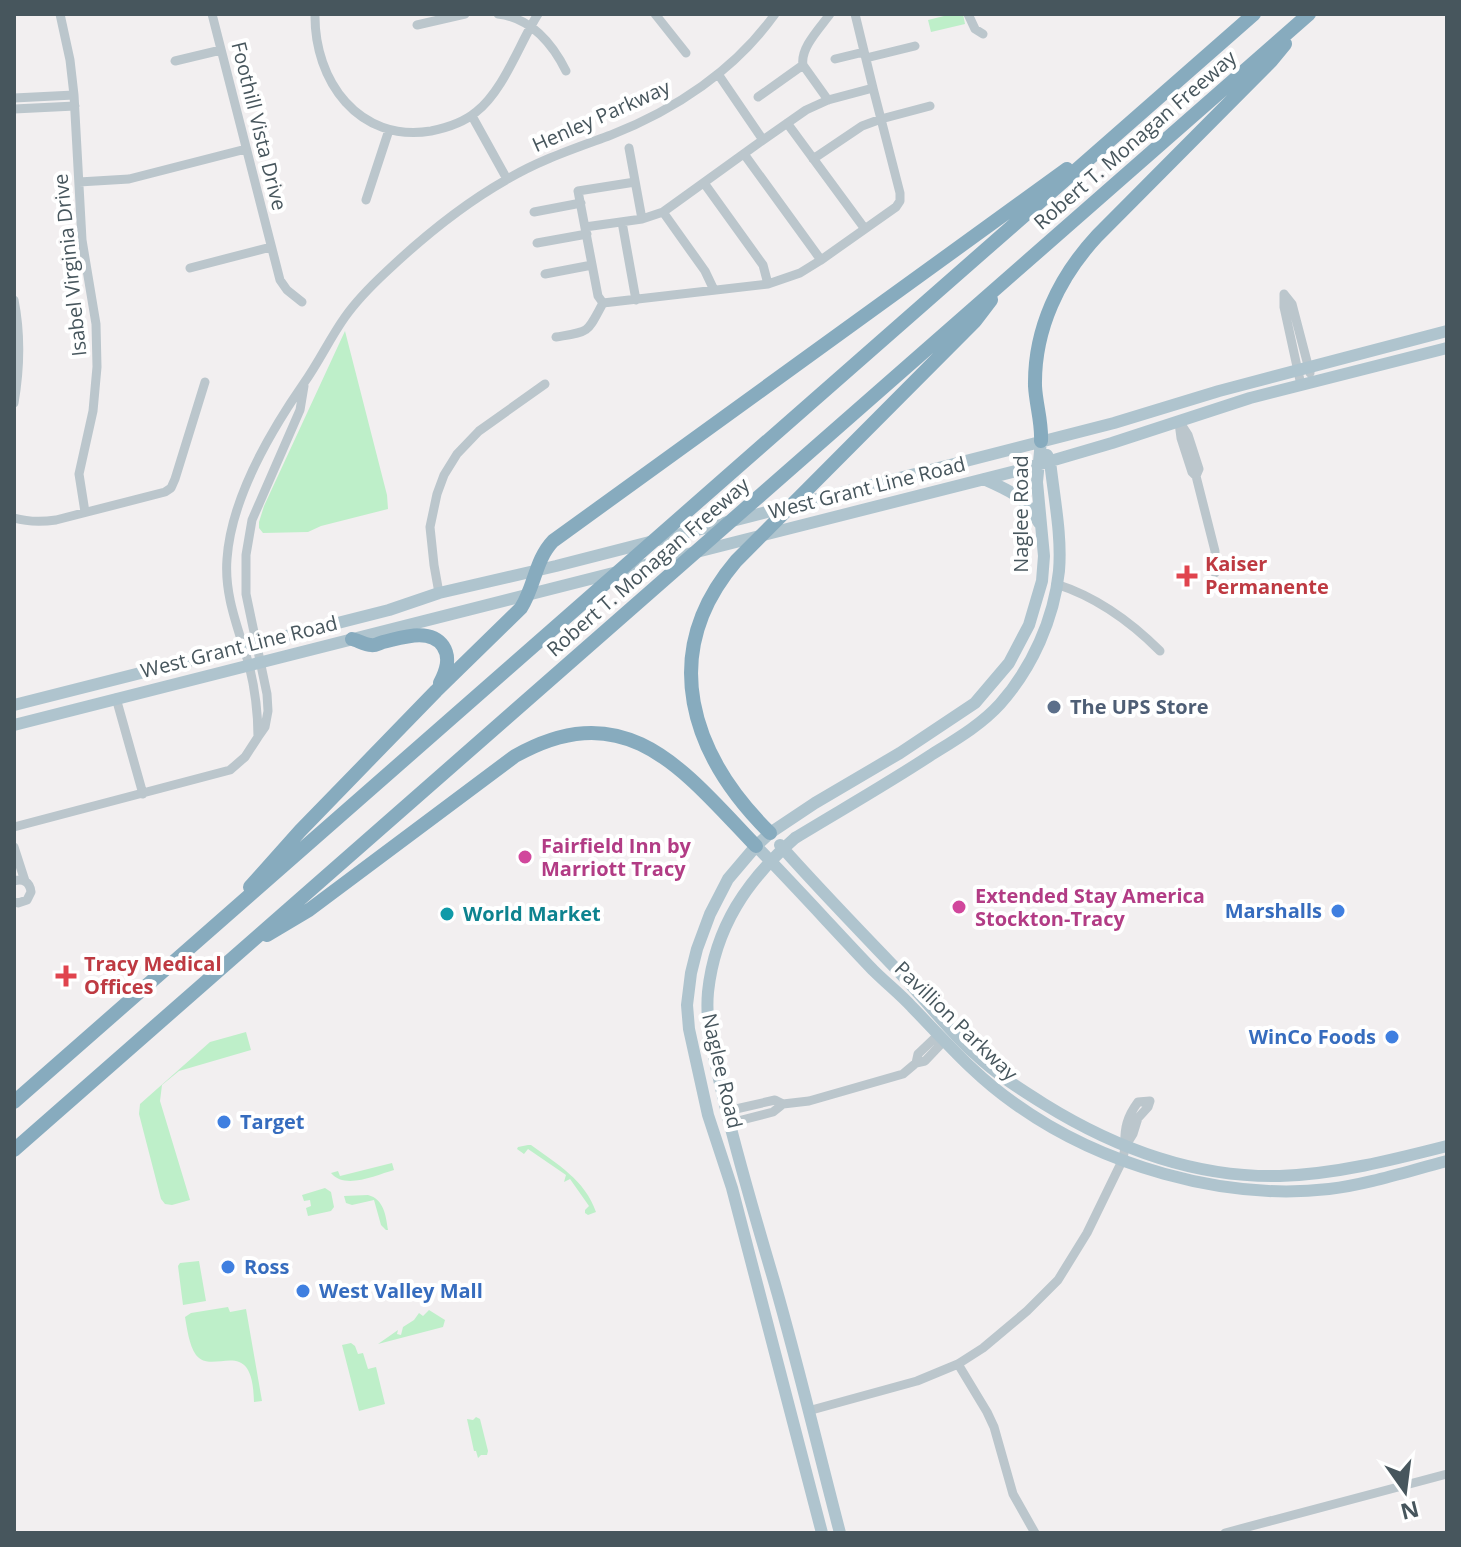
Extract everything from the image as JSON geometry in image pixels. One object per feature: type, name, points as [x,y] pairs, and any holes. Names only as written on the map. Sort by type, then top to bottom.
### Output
[{"type":"highway","name":"Robert T. Monagan Freeway","points":[[14,1102],[1254,14]]},
{"type":"highway","name":"Robert T. Monagan Freeway","points":[[14,1150],[1306,16]]},
{"type":"highway","points":[[1041,441],[1042,428],[1035,392],[1038,349],[1050,307],[1065,276],[1097,236],[1271,61],[1306,16]]},
{"type":"highway","points":[[230,912],[263,870],[521,608],[530,594],[542,556],[560,534],[1057,174],[1102,148]]},
{"type":"highway","points":[[770,833],[717,766],[701,732],[694,708],[691,677],[702,616],[714,590],[730,568],[975,321],[1006,279]]},
{"type":"highway","points":[[352,639],[371,645],[407,636],[427,636],[441,642],[447,662],[436,691]]},
{"type":"highway","points":[[249,944],[309,910],[515,756],[537,743],[564,735],[606,733],[656,752],[690,778],[756,846]]},
{"type":"main road","name":"West Grant Line Road","points":[[14,705],[389,610],[439,593],[1114,423],[1303,368],[1447,331]]},
{"type":"main road","name":"West Grant Line Road","points":[[14,725],[984,479],[1250,398],[1447,348]]},
{"type":"main road","name":"Naglee Road","points":[[840,1533],[728,1117],[710,1039],[708,992],[713,964],[730,916],[741,897],[754,877],[783,848],[969,731],[999,705],[1026,667],[1052,607],[1060,549],[1041,441]]},
{"type":"main road","name":"Naglee Road","points":[[822,1533],[732,1188],[708,1115],[689,1029],[687,1005],[691,973],[710,914],[728,879],[756,846],[815,803],[946,724],[987,692],[1009,663],[1029,625],[1042,581],[1044,556],[1039,504],[1044,463]]},
{"type":"main road","points":[[984,479],[1024,501],[1042,528]]},
{"type":"main road","points":[[415,623],[431,608],[439,593]]},
{"type":"main road","name":"Pavillion Parkway","points":[[770,833],[989,1067],[1078,1125],[1161,1173],[1223,1187],[1283,1192],[1354,1186],[1447,1161]]},
{"type":"main road","name":"Pavillion Parkway","points":[[756,846],[968,1066],[1013,1103],[1090,1147],[1195,1167],[1278,1176],[1368,1166],[1447,1146]]},
{"type":"street","name":"Isabel Virginia Drive","points":[[60,14],[75,100],[82,240],[96,324],[93,411],[79,474],[85,512]]},
{"type":"street","name":"Foothill Vista Drive","points":[[212,14],[280,280],[302,302]]},
{"type":"street","points":[[315,14],[316,35],[325,70],[342,99],[369,121],[389,130],[422,132],[441,129],[479,110],[499,84],[538,14]]},
{"type":"street","points":[[417,25],[465,14]]},
{"type":"street","points":[[498,14],[520,20],[542,34],[566,71]]},
{"type":"street","points":[[655,14],[686,53]]},
{"type":"street","name":"Henley Parkway","points":[[255,664],[243,647],[227,588],[229,540],[240,500],[289,402],[363,294],[442,223],[507,179],[568,150],[647,119],[691,94],[748,46],[775,14]]},
{"type":"street","points":[[828,100],[801,59],[830,14]]},
{"type":"street","points":[[603,303],[768,284],[800,273],[896,207],[900,193],[855,14]]},
{"type":"street","points":[[968,14],[975,29],[983,34]]},
{"type":"street","points":[[835,59],[915,46]]},
{"type":"street","points":[[175,61],[221,50]]},
{"type":"street","points":[[758,97],[803,65]]},
{"type":"street","points":[[718,74],[763,140]]},
{"type":"street","points":[[537,243],[663,212],[806,110],[828,100],[873,88]]},
{"type":"street","points":[[14,98],[75,100]]},
{"type":"street","points":[[14,109],[75,100]]},
{"type":"street","points":[[813,159],[862,126],[930,106]]},
{"type":"street","points":[[472,116],[507,179]]},
{"type":"street","points":[[787,123],[865,229]]},
{"type":"street","points":[[366,200],[389,130]]},
{"type":"street","points":[[629,148],[642,219]]},
{"type":"street","points":[[79,182],[129,179],[246,149]]},
{"type":"street","points":[[744,154],[821,260]]},
{"type":"street","points":[[603,303],[598,296],[578,191],[635,182]]},
{"type":"street","points":[[704,183],[763,265],[768,284]]},
{"type":"street","points":[[534,212],[581,203]]},
{"type":"street","points":[[663,212],[705,271],[714,290]]},
{"type":"street","points":[[622,222],[636,300]]},
{"type":"street","points":[[190,268],[271,247]]},
{"type":"street","points":[[545,274],[592,265]]},
{"type":"street","points":[[1303,368],[1292,304],[1284,294],[1284,307],[1307,383]]},
{"type":"street","points":[[14,300],[20,348],[14,403]]},
{"type":"street","points":[[556,337],[588,330],[603,303]]},
{"type":"street","points":[[14,518],[41,522],[56,520],[171,488],[205,382]]},
{"type":"street","points":[[14,827],[230,770],[245,757],[258,737],[255,664],[258,643],[246,594],[246,555],[252,520],[300,410],[304,383]]},
{"type":"street","points":[[439,593],[430,527],[444,475],[457,454],[479,431],[545,384]]},
{"type":"street","points":[[1179,421],[1188,435],[1199,469],[1196,476],[1215,551],[1215,573]]},
{"type":"street","points":[[1056,584],[1109,608],[1160,651]]},
{"type":"street","points":[[116,698],[143,794]]},
{"type":"street","points":[[14,847],[19,881],[30,888],[30,896],[23,902],[14,902]]},
{"type":"street","points":[[728,1117],[773,1112],[783,1104],[809,1101],[903,1074],[916,1063],[918,1054],[941,1038]]},
{"type":"street","points":[[808,1411],[917,1381],[958,1364],[983,1348],[1058,1280],[1087,1233],[1133,1134],[1138,1118],[1150,1101],[1138,1102],[1129,1114],[1124,1131],[1124,1153]]},
{"type":"street","points":[[958,1364],[994,1427],[1013,1494],[1035,1533]]},
{"type":"street","points":[[1225,1533],[1447,1474]]},
{"type":"green space","points":[[963,14],[965,24],[931,32],[928,20]]},
{"type":"green space","points":[[345,331],[388,509],[308,532],[263,533],[259,522],[264,506]]},
{"type":"green space","points":[[246,1032],[251,1050],[179,1071],[162,1085],[160,1101],[190,1200],[165,1204],[161,1199],[139,1114],[140,1104],[210,1042]]},
{"type":"green space","points":[[531,1145],[577,1182],[596,1212],[585,1213],[589,1206],[570,1179],[564,1182],[566,1175],[528,1149],[524,1154],[517,1149]]},
{"type":"green space","points":[[392,1163],[394,1170],[361,1180],[344,1180],[331,1173],[338,1171],[340,1176]]},
{"type":"green space","points":[[325,1188],[331,1192],[334,1207],[331,1211],[308,1216],[306,1208],[311,1206],[310,1200],[304,1201],[302,1195]]},
{"type":"green space","points":[[368,1195],[381,1204],[388,1230],[381,1225],[374,1200],[352,1205],[346,1203],[344,1196]]},
{"type":"green space","points":[[199,1261],[206,1301],[183,1305],[178,1266],[180,1263]]},
{"type":"green space","points":[[228,1307],[230,1312],[246,1309],[262,1401],[254,1402],[252,1381],[247,1368],[240,1362],[203,1360],[196,1355],[192,1346],[185,1317],[191,1313]]},
{"type":"green space","points":[[429,1310],[445,1320],[443,1327],[378,1344],[398,1330],[397,1334],[401,1335],[403,1327],[419,1313],[423,1316]]},
{"type":"green space","points":[[351,1343],[358,1354],[363,1353],[368,1369],[376,1367],[385,1404],[359,1411],[342,1345]]},
{"type":"green space","points":[[467,1419],[480,1419],[488,1451],[487,1455],[478,1458]]},
{"type":"place","name":"Kaiser Permanente","points":[[1187,576]]},
{"type":"place","name":"The UPS Store","points":[[1054,707]]},
{"type":"place","name":"Fairfield Inn by Marriott Tracy","points":[[525,857]]},
{"type":"place","name":"Extended Stay America Stockton-Tracy","points":[[959,907]]},
{"type":"place","name":"Marshalls","points":[[1338,911]]},
{"type":"place","name":"World Market","points":[[447,914]]},
{"type":"place","name":"Tracy Medical Offices","points":[[66,976]]},
{"type":"place","name":"WinCo Foods","points":[[1392,1037]]},
{"type":"place","name":"Target","points":[[224,1122]]},
{"type":"place","name":"Ross","points":[[228,1267]]},
{"type":"place","name":"West Valley Mall","points":[[303,1291]]}]
